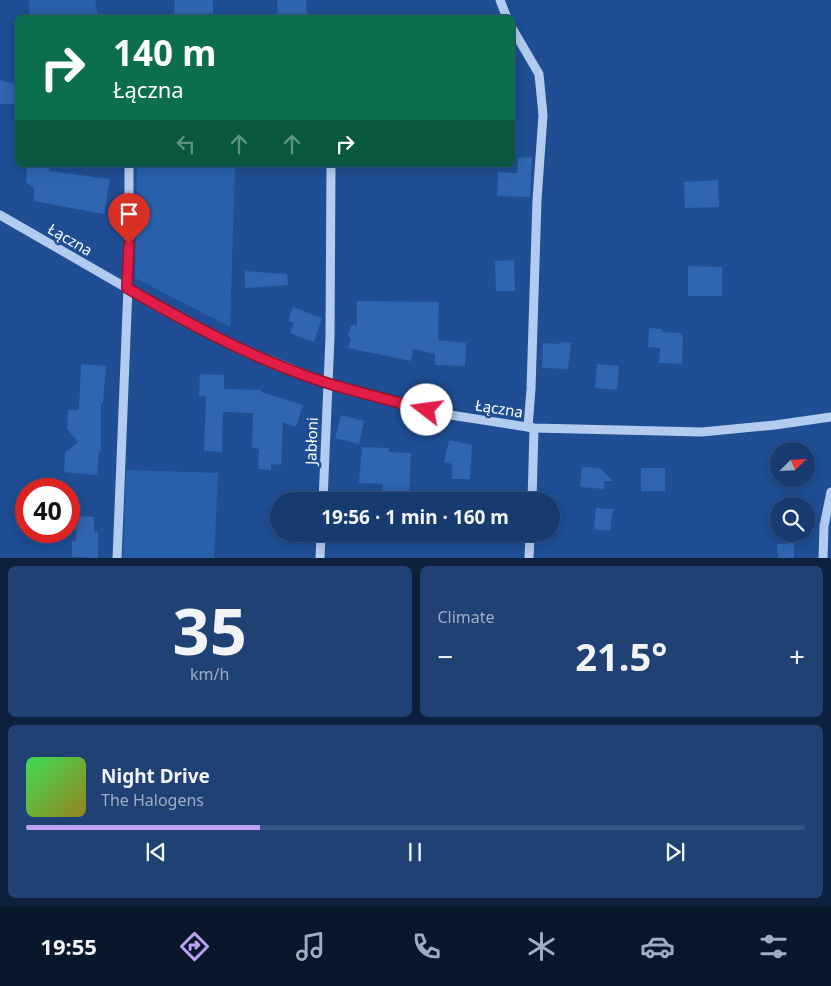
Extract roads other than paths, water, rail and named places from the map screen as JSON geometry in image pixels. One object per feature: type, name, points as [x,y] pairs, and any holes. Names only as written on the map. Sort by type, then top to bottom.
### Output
[{"type":"street","points":[[500,0],[506,15]]},
{"type":"street","points":[[515,33],[539,74],[543,115],[537,200],[531,390],[532,492]]},
{"type":"street","points":[[117,558],[127,288],[129,167]]},
{"type":"street","name":"Jabłoni","points":[[324,492],[327,440],[326,382],[330,336],[330,167]]},
{"type":"street","name":"Łączna","points":[[0,215],[127,288],[234,346],[326,382],[444,414],[531,428],[702,432],[776,425],[831,417]]},
{"type":"street","points":[[823,558],[824,526],[831,492]]},
{"type":"street","points":[[320,558],[321,542]]},
{"type":"street","points":[[529,558],[530,542]]}]
